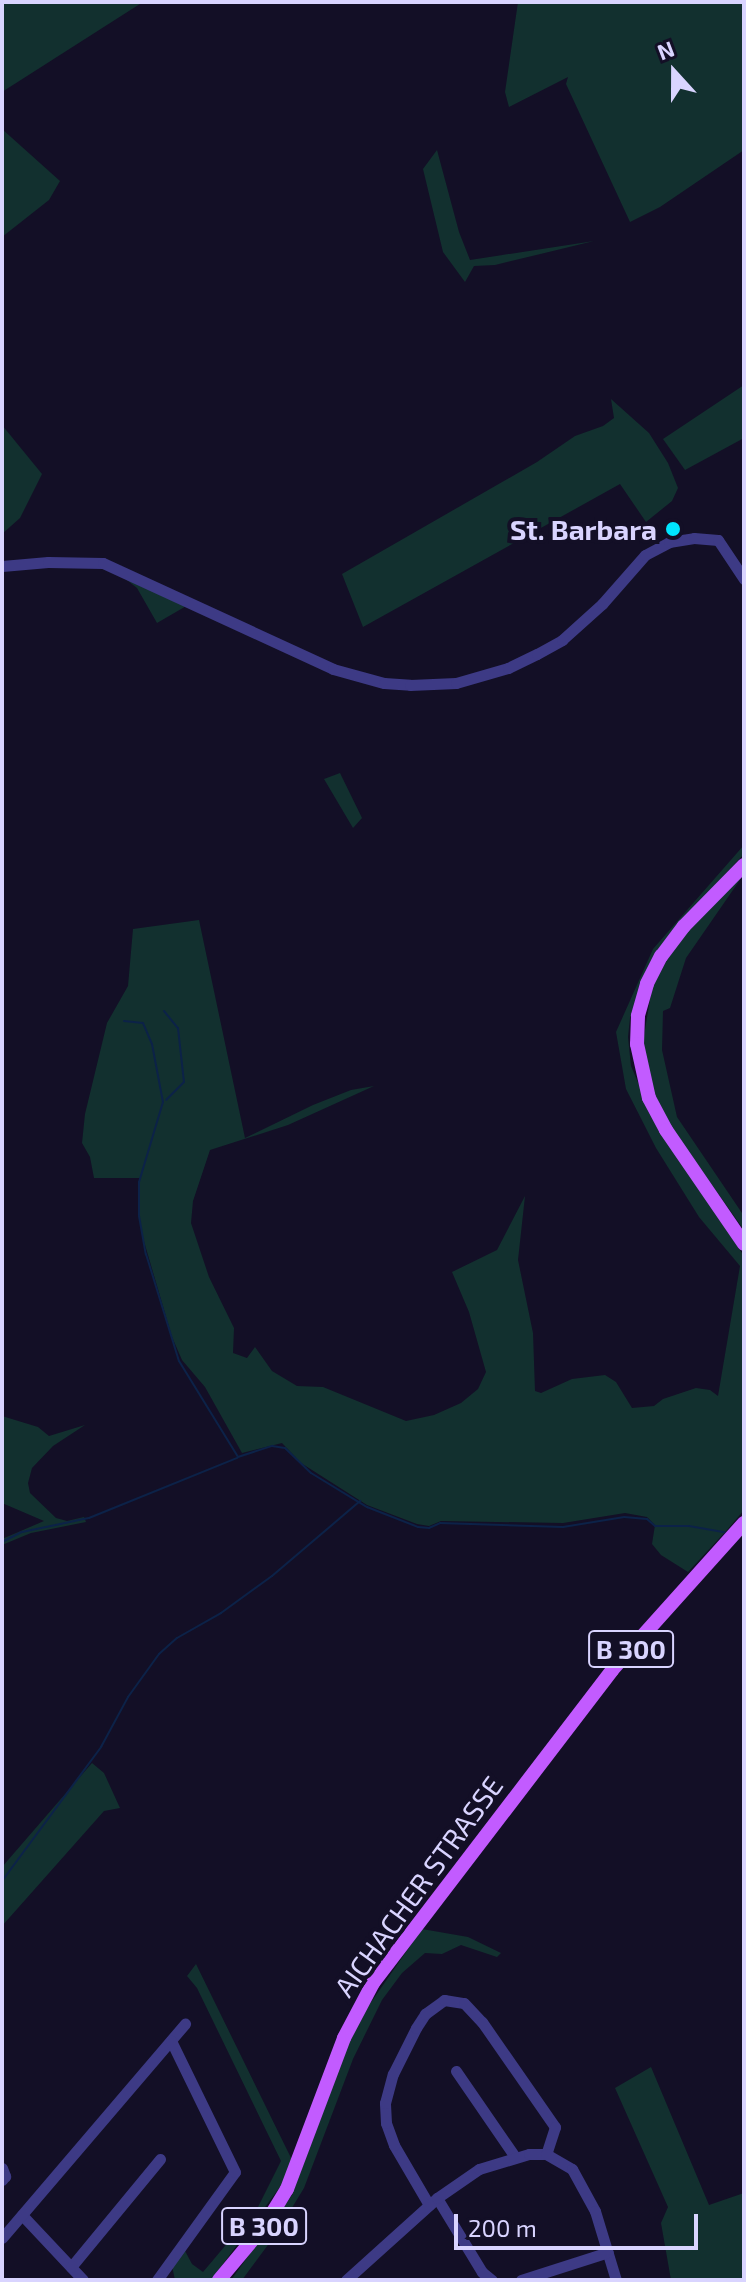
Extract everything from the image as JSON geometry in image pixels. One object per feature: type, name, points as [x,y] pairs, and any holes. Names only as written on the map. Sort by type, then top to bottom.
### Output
[{"type":"main road","points":[[744,865],[684,926],[661,956],[647,984],[638,1016],[637,1044],[645,1083],[660,1119],[744,1244]]},
{"type":"main road","name":"AICHACHER STRASSE","points":[[219,2280],[265,2225],[287,2189],[344,2038],[373,1983],[612,1670],[744,1523]]},
{"type":"street","points":[[2,566],[63,561],[103,563],[333,669],[384,683],[456,683],[508,668],[562,640],[602,604],[634,565],[669,542],[694,538],[718,540],[744,579]]},
{"type":"street","points":[[492,2280],[482,2272],[394,2145],[386,2123],[385,2103],[393,2074],[416,2028],[435,2004],[444,2000],[464,2003],[482,2022],[555,2127],[546,2154]]},
{"type":"street","points":[[2,2238],[185,2024]]},
{"type":"street","points":[[157,2280],[235,2172],[171,2041]]},
{"type":"street","points":[[456,2071],[515,2157]]},
{"type":"street","points":[[346,2280],[433,2202],[479,2169],[515,2157],[546,2154],[572,2169],[595,2211],[616,2280]]},
{"type":"street","points":[[71,2267],[160,2159]]},
{"type":"street","points":[[22,2215],[83,2280]]},
{"type":"street","points":[[521,2280],[608,2252]]},
{"type":"green space","points":[[2,2],[143,2],[2,92]]},
{"type":"green space","points":[[518,2],[744,2],[744,150],[660,207],[630,222],[566,84],[568,77],[509,107],[505,92]]},
{"type":"green space","points":[[2,129],[60,181],[49,200],[2,237]]},
{"type":"green space","points":[[437,150],[459,232],[470,260],[594,241],[495,265],[474,266],[465,282],[443,252],[423,169]]},
{"type":"green space","points":[[744,385],[744,438],[685,470],[663,439]]},
{"type":"green space","points":[[611,399],[649,433],[668,463],[678,488],[672,501],[646,522],[620,484],[363,627],[342,574],[537,462],[575,436],[603,426],[614,418]]},
{"type":"green space","points":[[2,425],[42,474],[20,518],[2,534]]},
{"type":"green space","points":[[118,573],[188,605],[157,623],[137,588]]},
{"type":"green space","points":[[340,773],[362,818],[353,828],[324,779]]},
{"type":"green space","points":[[744,845],[744,854],[680,923],[643,982],[630,1018],[628,1037],[631,1066],[658,1129],[744,1256],[744,1510],[688,1572],[661,1555],[652,1544],[655,1525],[647,1517],[625,1513],[563,1523],[441,1521],[429,1526],[367,1505],[301,1463],[282,1443],[242,1453],[205,1387],[182,1360],[172,1337],[143,1238],[139,1216],[140,1178],[94,1178],[90,1157],[82,1143],[85,1114],[107,1023],[128,986],[133,929],[199,920],[245,1138],[313,1105],[351,1090],[374,1086],[288,1125],[210,1150],[193,1201],[191,1223],[209,1277],[234,1328],[233,1353],[247,1358],[255,1347],[272,1371],[297,1386],[323,1387],[406,1421],[434,1415],[461,1403],[478,1389],[486,1372],[469,1312],[452,1272],[497,1250],[525,1196],[518,1260],[533,1333],[535,1391],[541,1393],[572,1379],[605,1375],[616,1382],[632,1408],[654,1406],[663,1399],[696,1388],[710,1390],[718,1396],[740,1266],[699,1217],[656,1148],[626,1089],[616,1032],[653,949]]},
{"type":"green space","points":[[744,874],[686,958],[670,1008],[663,1011],[662,1050],[677,1117],[744,1216],[744,1230],[669,1124],[652,1091],[643,1042],[652,987],[667,960],[688,930]]},
{"type":"green space","points":[[2,1416],[38,1427],[49,1436],[85,1425],[53,1446],[32,1468],[28,1483],[30,1493],[56,1518],[67,1521],[84,1517],[86,1522],[31,1533],[2,1545],[2,1539],[44,1521],[2,1503]]},
{"type":"green space","points":[[92,1763],[104,1773],[120,1808],[104,1811],[2,1926],[2,1867]]},
{"type":"green space","points":[[422,1929],[468,1937],[501,1953],[497,1957],[461,1945],[442,1954],[425,1953],[402,1973],[382,2000],[353,2059],[304,2188],[276,2234],[242,2280],[231,2280],[292,2195],[348,2045],[367,2008]]},
{"type":"green space","points":[[196,1964],[293,2162],[283,2183],[211,2280],[175,2280],[172,2266],[184,2249],[192,2264],[203,2272],[258,2207],[281,2161],[197,1988],[187,1976]]},
{"type":"green space","points":[[651,2067],[709,2205],[744,2193],[744,2280],[671,2280],[661,2223],[668,2207],[615,2088]]},
{"type":"waterway","points":[[164,1011],[178,1028],[184,1082],[166,1100]]},
{"type":"waterway","points":[[124,1021],[143,1023],[152,1044],[163,1102],[139,1182],[139,1216],[146,1254],[179,1361],[238,1457],[272,1446],[285,1448],[311,1473],[367,1507],[418,1527],[429,1528],[440,1523],[563,1527],[624,1517],[647,1519],[655,1526],[689,1526],[724,1532]]},
{"type":"waterway","points":[[2,1542],[22,1532],[89,1518],[237,1458]]},
{"type":"waterway","points":[[2,1881],[101,1747],[128,1697],[159,1654],[177,1638],[221,1613],[272,1576],[360,1501]]},
{"type":"place","name":"St. Barbara","points":[[673,529]]}]
